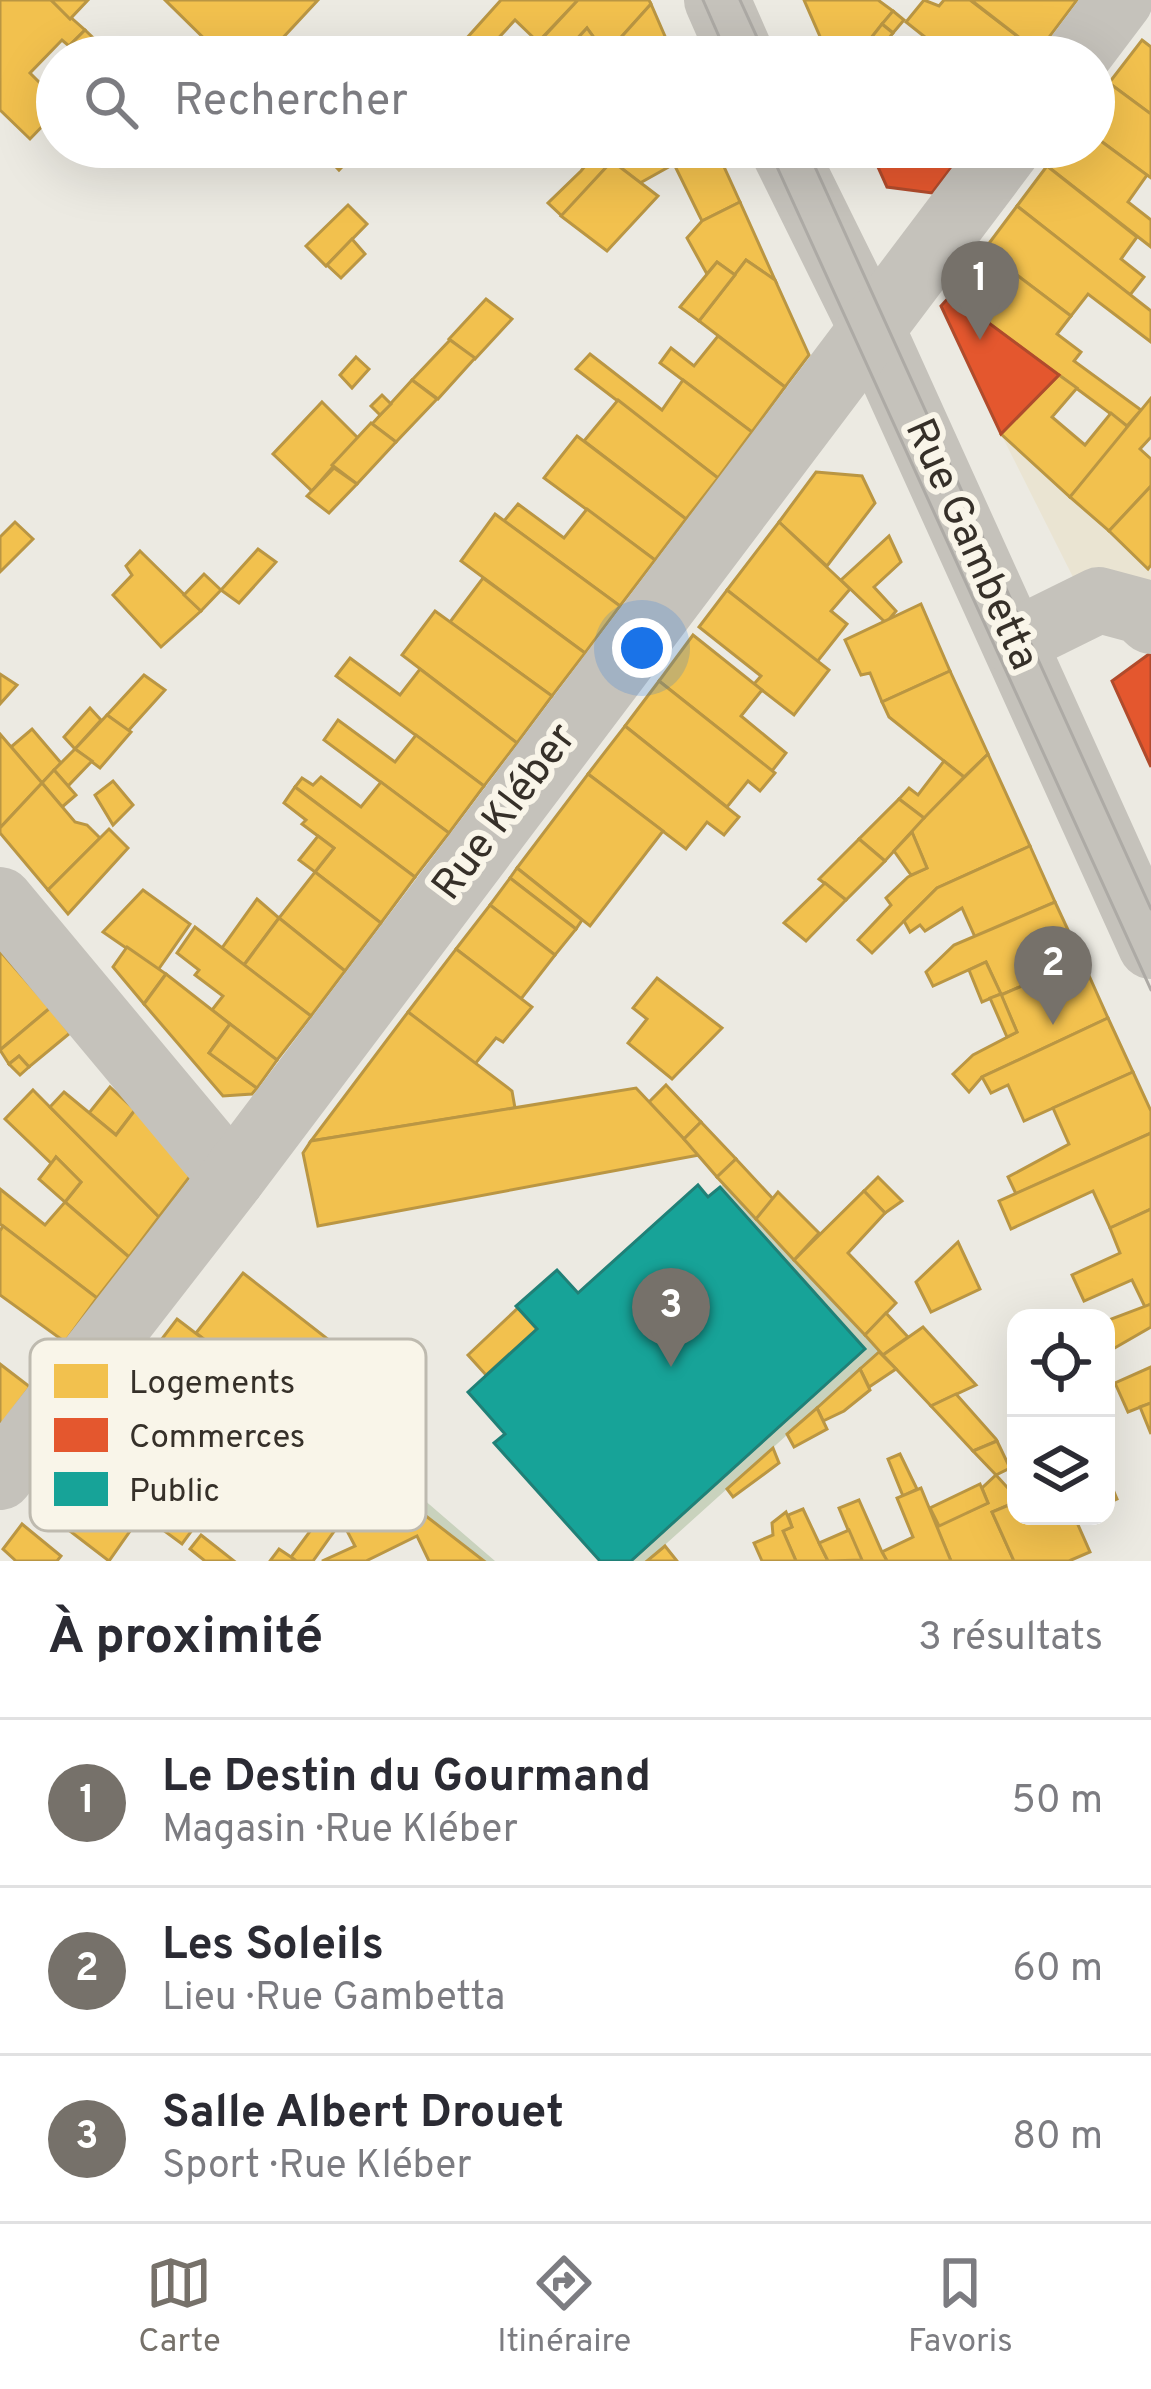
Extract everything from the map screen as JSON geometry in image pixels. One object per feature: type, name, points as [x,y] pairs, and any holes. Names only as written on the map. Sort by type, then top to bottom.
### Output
[{"type":"street","points":[[717,0],[733,36]]},
{"type":"street","points":[[1093,36],[1120,0]]},
{"type":"street","name":"Rue Gambetta","points":[[792,168],[871,327],[1151,946]]},
{"type":"street","name":"Rue Kléber","points":[[107,1339],[993,168]]},
{"type":"street","points":[[1014,642],[1100,601],[1140,611],[1151,621]]},
{"type":"street","points":[[0,899],[232,1178]]},
{"type":"street","name":"Rue Kléber","points":[[0,1477],[30,1438]]},
{"type":"green space","points":[[723,1184],[879,1352],[647,1561],[631,1561],[864,1349],[720,1187]]},
{"type":"green space","points":[[426,1502],[495,1561],[484,1561],[426,1516]]},
{"type":"shaded area","points":[[1001,434],[1151,571],[1151,604],[1082,595]]},
{"type":"building: Logements","points":[[0,0],[51,0],[85,30],[79,36],[36,36],[36,67],[30,73],[36,79],[36,133],[30,139],[0,110]]},
{"type":"building: Logements","points":[[51,0],[88,0],[70,19]]},
{"type":"building: Logements","points":[[165,0],[318,0],[285,36],[202,36]]},
{"type":"building: Logements","points":[[501,0],[578,0],[544,36],[532,36],[515,20],[500,36],[469,36]]},
{"type":"building: Logements","points":[[578,0],[649,0],[651,4],[622,36],[593,36],[587,28],[580,36],[545,36]]},
{"type":"building: Logements","points":[[804,0],[878,0],[893,11],[873,36],[820,36]]},
{"type":"building: Logements","points":[[924,0],[939,6],[944,0],[970,0],[1017,36],[924,36],[906,22]]},
{"type":"building: Logements","points":[[971,0],[1077,0],[1050,36],[1017,36]]},
{"type":"building: Logements","points":[[651,4],[665,36],[622,36]]},
{"type":"building: Logements","points":[[893,11],[904,20],[893,33],[882,24]]},
{"type":"building: Logements","points":[[882,24],[893,33],[891,36],[873,36]]},
{"type":"building: Logements","points":[[1142,40],[1151,47],[1151,114],[1115,87],[1115,75]]},
{"type":"building: Logements","points":[[1115,87],[1151,114],[1151,178],[1115,151]]},
{"type":"building: Logements","points":[[1115,151],[1147,175],[1128,202],[1151,220],[1151,247],[1050,168],[1115,168]]},
{"type":"building: Logements","points":[[606,168],[562,216],[548,203],[581,171]]},
{"type":"building: Logements","points":[[606,168],[621,168],[658,196],[607,251],[561,216]]},
{"type":"building: Logements","points":[[621,168],[667,168],[640,183]]},
{"type":"building: Logements","points":[[676,168],[725,168],[740,202],[702,221]]},
{"type":"building: Logements","points":[[1050,168],[1137,237],[1121,259],[1144,277],[1130,295],[1017,206]]},
{"type":"building: Logements","points":[[740,202],[775,280],[746,260],[735,275],[717,262],[707,274],[687,238],[702,221]]},
{"type":"building: Logements","points":[[348,205],[367,224],[326,266],[306,246]]},
{"type":"building: Logements","points":[[1017,206],[1151,311],[1151,342],[1088,294],[1071,316],[984,250]]},
{"type":"building: Logements","points":[[352,239],[365,254],[341,278],[327,265]]},
{"type":"building: Logements","points":[[984,250],[1071,316],[1057,334],[1081,352],[1074,361],[1141,410],[1127,426],[951,295]]},
{"type":"building: Logements","points":[[746,260],[775,280],[809,355],[785,387],[699,321]]},
{"type":"building: Logements","points":[[717,262],[735,275],[699,321],[680,307]]},
{"type":"building: Logements","points":[[486,299],[512,319],[475,359],[449,339]]},
{"type":"building: Logements","points":[[718,336],[785,387],[752,432],[660,363],[671,348],[694,366]]},
{"type":"building: Logements","points":[[450,340],[475,358],[438,399],[412,380]]},
{"type":"building: Logements","points":[[590,354],[662,410],[683,380],[752,432],[718,478],[576,369]]},
{"type":"building: Logements","points":[[356,357],[369,369],[352,388],[340,375]]},
{"type":"building: Logements","points":[[1059,375],[1077,388],[1052,417],[1085,445],[1111,413],[1127,426],[1070,497],[1001,434]]},
{"type":"building: Logements","points":[[412,380],[437,399],[396,442],[372,424]]},
{"type":"building: Logements","points":[[382,395],[391,404],[380,415],[371,406]]},
{"type":"building: Logements","points":[[1151,398],[1151,437],[1140,449],[1151,459],[1151,486],[1109,531],[1070,497]]},
{"type":"building: Logements","points":[[618,400],[718,478],[686,519],[584,441]]},
{"type":"building: Logements","points":[[322,402],[358,438],[312,491],[273,454]]},
{"type":"building: Logements","points":[[371,423],[396,442],[357,484],[332,465]]},
{"type":"building: Logements","points":[[577,436],[686,519],[655,560],[544,478]]},
{"type":"building: Logements","points":[[334,468],[357,484],[329,513],[307,496]]},
{"type":"building: Logements","points":[[816,472],[862,476],[875,503],[827,566],[779,522]]},
{"type":"building: Logements","points":[[1151,486],[1151,565],[1148,569],[1109,531]]},
{"type":"building: Logements","points":[[518,504],[564,538],[587,509],[655,560],[620,606],[504,521]]},
{"type":"building: Logements","points":[[495,514],[620,606],[585,653],[461,561]]},
{"type":"building: Logements","points":[[15,522],[33,539],[0,572],[0,537]]},
{"type":"building: Logements","points":[[779,522],[850,589],[831,611],[847,624],[817,662],[727,590]]},
{"type":"building: Logements","points":[[889,536],[901,562],[874,587],[896,611],[886,623],[841,580]]},
{"type":"building: Logements","points":[[258,549],[276,562],[239,603],[221,590]]},
{"type":"building: Logements","points":[[140,551],[201,611],[161,647],[113,595],[132,575],[126,566]]},
{"type":"building: Logements","points":[[204,574],[221,590],[201,611],[184,595]]},
{"type":"building: Logements","points":[[483,578],[585,653],[552,696],[450,622]]},
{"type":"building: Logements","points":[[727,590],[829,670],[794,715],[754,684],[761,676],[699,627]]},
{"type":"building: Logements","points":[[921,604],[950,671],[882,702],[870,673],[861,675],[845,640]]},
{"type":"building: Logements","points":[[435,611],[552,696],[517,743],[402,655]]},
{"type":"building: Logements","points":[[693,635],[762,690],[741,716],[786,753],[772,771],[659,681]]},
{"type":"building: Logements","points":[[350,658],[400,695],[420,669],[517,743],[484,786],[336,676]]},
{"type":"building: Logements","points":[[950,671],[988,754],[964,777],[889,717],[882,702]]},
{"type":"building: Logements","points":[[0,674],[17,685],[0,704]]},
{"type":"building: Logements","points":[[144,675],[165,690],[128,731],[107,715]]},
{"type":"building: Logements","points":[[659,681],[775,773],[760,791],[748,781],[727,807],[625,726]]},
{"type":"building: Logements","points":[[90,708],[101,720],[75,749],[64,737]]},
{"type":"building: Logements","points":[[107,715],[131,732],[100,768],[75,749]]},
{"type":"building: Logements","points":[[338,720],[395,762],[416,735],[484,786],[449,833],[324,740]]},
{"type":"building: Logements","points":[[625,726],[739,817],[724,835],[707,822],[686,849],[588,774]]},
{"type":"building: Logements","points":[[32,729],[61,763],[42,783],[11,747]]},
{"type":"building: Logements","points":[[0,734],[42,783],[0,828]]},
{"type":"building: Logements","points":[[75,749],[92,761],[68,786],[54,770]]},
{"type":"building: Logements","points":[[988,754],[1030,846],[937,888],[872,953],[858,940],[891,905],[886,898],[908,877],[927,868],[911,830]]},
{"type":"building: Logements","points":[[944,761],[964,777],[924,818],[899,799],[909,788],[918,795]]},
{"type":"building: Logements","points":[[54,770],[76,795],[62,807],[42,783]]},
{"type":"building: Logements","points":[[588,774],[663,831],[590,926],[517,868]]},
{"type":"building: Logements","points":[[321,777],[361,807],[381,782],[449,833],[415,877],[295,787],[302,778],[313,785]]},
{"type":"building: Logements","points":[[113,781],[133,805],[113,825],[95,795]]},
{"type":"building: Logements","points":[[42,783],[75,822],[87,825],[100,838],[48,890],[0,833]]},
{"type":"building: Logements","points":[[295,787],[415,877],[381,923],[315,872],[334,848],[284,803]]},
{"type":"building: Logements","points":[[899,799],[924,818],[885,861],[859,839]]},
{"type":"building: Logements","points":[[109,829],[128,848],[68,914],[48,890]]},
{"type":"building: Logements","points":[[912,832],[927,868],[911,875],[894,851]]},
{"type":"building: Logements","points":[[318,836],[334,848],[315,872],[299,860]]},
{"type":"building: Logements","points":[[859,839],[885,861],[846,900],[819,879]]},
{"type":"building: Logements","points":[[1030,846],[1055,902],[975,937],[962,908],[925,931],[920,925],[910,932],[904,921],[937,888]]},
{"type":"building: Logements","points":[[517,868],[582,920],[576,929],[510,878]]},
{"type":"building: Logements","points":[[315,872],[381,923],[345,971],[279,918]]},
{"type":"building: Logements","points":[[510,878],[576,929],[555,955],[490,905]]},
{"type":"building: Logements","points":[[825,883],[846,900],[806,941],[784,923]]},
{"type":"building: Logements","points":[[143,890],[190,924],[158,970],[103,932]]},
{"type":"building: Logements","points":[[257,899],[279,918],[244,965],[222,948]]},
{"type":"building: Logements","points":[[1055,902],[1082,960],[1001,995],[986,962],[933,986],[926,972],[954,945]]},
{"type":"building: Logements","points":[[490,905],[555,955],[521,999],[456,949]]},
{"type":"building: Logements","points":[[279,918],[345,971],[311,1016],[244,965]]},
{"type":"building: Logements","points":[[195,927],[311,1016],[277,1060],[212,1010],[223,996],[195,975],[199,970],[177,953]]},
{"type":"building: Logements","points":[[127,947],[166,974],[144,1004],[113,967]]},
{"type":"building: Logements","points":[[456,949],[532,1007],[503,1042],[496,1038],[475,1064],[408,1012]]},
{"type":"building: Logements","points":[[0,951],[50,1008],[0,1050]]},
{"type":"building: Logements","points":[[1082,960],[1108,1018],[982,1077],[969,1092],[953,1074],[973,1055],[1017,1032],[1001,995]]},
{"type":"building: Logements","points":[[986,962],[1001,994],[982,1002],[969,970]]},
{"type":"building: Logements","points":[[166,974],[230,1024],[209,1053],[257,1088],[252,1094],[223,1096],[144,1004]]},
{"type":"building: Logements","points":[[657,978],[722,1028],[672,1079],[628,1043],[647,1019],[633,1008]]},
{"type":"building: Logements","points":[[1001,994],[1017,1032],[1007,1037],[990,998]]},
{"type":"building: Logements","points":[[50,1008],[70,1033],[29,1067],[19,1056],[9,1064],[0,1050]]},
{"type":"building: Logements","points":[[408,1012],[512,1091],[515,1108],[311,1141]]},
{"type":"building: Logements","points":[[1108,1018],[1133,1072],[1024,1121],[1008,1085],[991,1093],[982,1077]]},
{"type":"building: Logements","points":[[230,1024],[277,1060],[257,1088],[209,1053]]},
{"type":"building: Logements","points":[[19,1056],[29,1067],[20,1075],[9,1064]]},
{"type":"building: Logements","points":[[1133,1072],[1151,1111],[1151,1133],[1016,1194],[1008,1177],[1069,1144],[1053,1108]]},
{"type":"building: Logements","points":[[666,1085],[701,1122],[684,1139],[649,1102]]},
{"type":"building: Logements","points":[[110,1087],[135,1110],[116,1135],[89,1113]]},
{"type":"building: Logements","points":[[636,1088],[699,1155],[318,1226],[303,1153],[311,1141]]},
{"type":"building: Logements","points":[[33,1090],[159,1217],[129,1257],[65,1202],[81,1182],[56,1157],[52,1164],[5,1119]]},
{"type":"building: Logements","points":[[64,1092],[116,1135],[135,1110],[191,1175],[159,1217],[50,1107]]},
{"type":"building: Logements","points":[[701,1122],[736,1159],[717,1177],[684,1139]]},
{"type":"building: Logements","points":[[1151,1133],[1151,1209],[1110,1228],[1093,1191],[1011,1229],[999,1201]]},
{"type":"building: Logements","points":[[56,1157],[81,1182],[65,1202],[39,1179]]},
{"type":"building: Logements","points":[[736,1159],[775,1201],[756,1219],[717,1177]]},
{"type":"building: Logements","points":[[878,1177],[902,1201],[885,1213],[864,1191]]},
{"type":"building: Logements","points":[[0,1189],[45,1225],[65,1202],[129,1257],[97,1298],[0,1224]]},
{"type":"building: Logements","points":[[864,1191],[885,1213],[848,1253],[896,1303],[865,1335],[794,1260]]},
{"type":"building: Logements","points":[[778,1192],[819,1233],[794,1260],[756,1219]]},
{"type":"building: Logements","points":[[1151,1209],[1151,1304],[1145,1307],[1132,1280],[1084,1301],[1072,1275],[1120,1253],[1110,1228]]},
{"type":"building: Logements","points":[[3,1226],[97,1298],[67,1339],[0,1295]]},
{"type":"building: Logements","points":[[958,1242],[980,1289],[931,1312],[916,1282]]},
{"type":"building: Logements","points":[[243,1273],[328,1339],[204,1339],[196,1333]]},
{"type":"building: Logements","points":[[1151,1304],[1151,1327],[1115,1348],[1115,1318]]},
{"type":"building: Logements","points":[[518,1308],[537,1329],[486,1375],[468,1355]]},
{"type":"building: Logements","points":[[886,1313],[908,1337],[883,1355],[865,1335]]},
{"type":"building: Logements","points":[[177,1319],[203,1339],[162,1339]]},
{"type":"building: Logements","points":[[923,1327],[976,1385],[931,1406],[883,1355]]},
{"type":"building: Logements","points":[[879,1352],[896,1369],[869,1387],[860,1369]]},
{"type":"building: Logements","points":[[0,1364],[30,1387],[0,1427]]},
{"type":"building: Logements","points":[[1151,1367],[1151,1403],[1128,1412],[1115,1383]]},
{"type":"building: Logements","points":[[860,1369],[870,1390],[823,1421],[817,1408]]},
{"type":"building: Logements","points":[[956,1394],[997,1441],[973,1451],[931,1406]]},
{"type":"building: Logements","points":[[1151,1403],[1151,1434],[1140,1407]]},
{"type":"building: Logements","points":[[817,1408],[827,1429],[794,1447],[787,1434]]},
{"type":"building: Logements","points":[[997,1441],[1007,1470],[996,1475],[973,1451]]},
{"type":"building: Logements","points":[[773,1448],[779,1463],[733,1497],[727,1489]]},
{"type":"building: Logements","points":[[900,1454],[917,1489],[903,1496],[888,1459]]},
{"type":"building: Logements","points":[[996,1475],[1007,1487],[1007,1506],[992,1512],[1014,1561],[951,1561],[936,1526],[988,1503],[982,1488]]},
{"type":"building: Logements","points":[[980,1484],[988,1503],[939,1526],[930,1508]]},
{"type":"building: Logements","points":[[921,1488],[951,1561],[887,1561],[882,1552],[913,1537],[897,1498]]},
{"type":"building: Logements","points":[[859,1500],[887,1561],[861,1561],[839,1508]]},
{"type":"building: Logements","points":[[1007,1506],[1007,1525],[1078,1525],[1090,1552],[1069,1561],[1014,1561],[992,1512]]},
{"type":"building: Logements","points":[[803,1509],[828,1561],[796,1561],[783,1531],[792,1527],[788,1515]]},
{"type":"building: Logements","points":[[786,1512],[792,1527],[783,1531],[796,1561],[762,1561],[754,1543],[773,1535],[772,1523]]},
{"type":"building: Logements","points":[[426,1516],[484,1561],[429,1561],[417,1536],[366,1561],[322,1561],[355,1546],[347,1531],[426,1531]]},
{"type":"building: Logements","points":[[22,1524],[61,1556],[57,1561],[16,1561],[3,1549]]},
{"type":"building: Logements","points":[[849,1530],[862,1560],[828,1561],[819,1543]]},
{"type":"building: Logements","points":[[70,1531],[130,1531],[109,1561]]},
{"type":"building: Logements","points":[[164,1531],[191,1531],[182,1544]]},
{"type":"building: Logements","points":[[310,1531],[334,1531],[313,1561],[291,1557]]},
{"type":"building: Logements","points":[[201,1535],[234,1561],[205,1561],[190,1549]]},
{"type":"building: Logements","points":[[665,1546],[677,1561],[647,1561]]},
{"type":"building: Logements","points":[[279,1549],[291,1557],[296,1561],[270,1561]]},
{"type":"building: Commerces","points":[[878,168],[951,168],[932,193],[887,187]]},
{"type":"building: Commerces","points":[[951,295],[1059,375],[1001,434],[941,306]]},
{"type":"building: Commerces","points":[[1151,655],[1151,767],[1112,681]]},
{"type":"building: Public","points":[[698,1185],[708,1197],[720,1187],[865,1349],[631,1561],[600,1561],[494,1443],[505,1434],[468,1392],[537,1329],[516,1306],[557,1270],[578,1293]]},
{"type":"tram line","points":[[703,0],[719,36]]},
{"type":"tram line","points":[[740,0],[756,36]]},
{"type":"tram line","points":[[778,168],[1151,990]]},
{"type":"tram line","points":[[816,168],[1151,909]]},
{"type":"place","name":"Le Destin du Gourmand","points":[[980,340]]},
{"type":"place","name":"Les Soleils","points":[[1053,1025]]},
{"type":"place","name":"Salle Albert Drouet","points":[[671,1367]]}]
